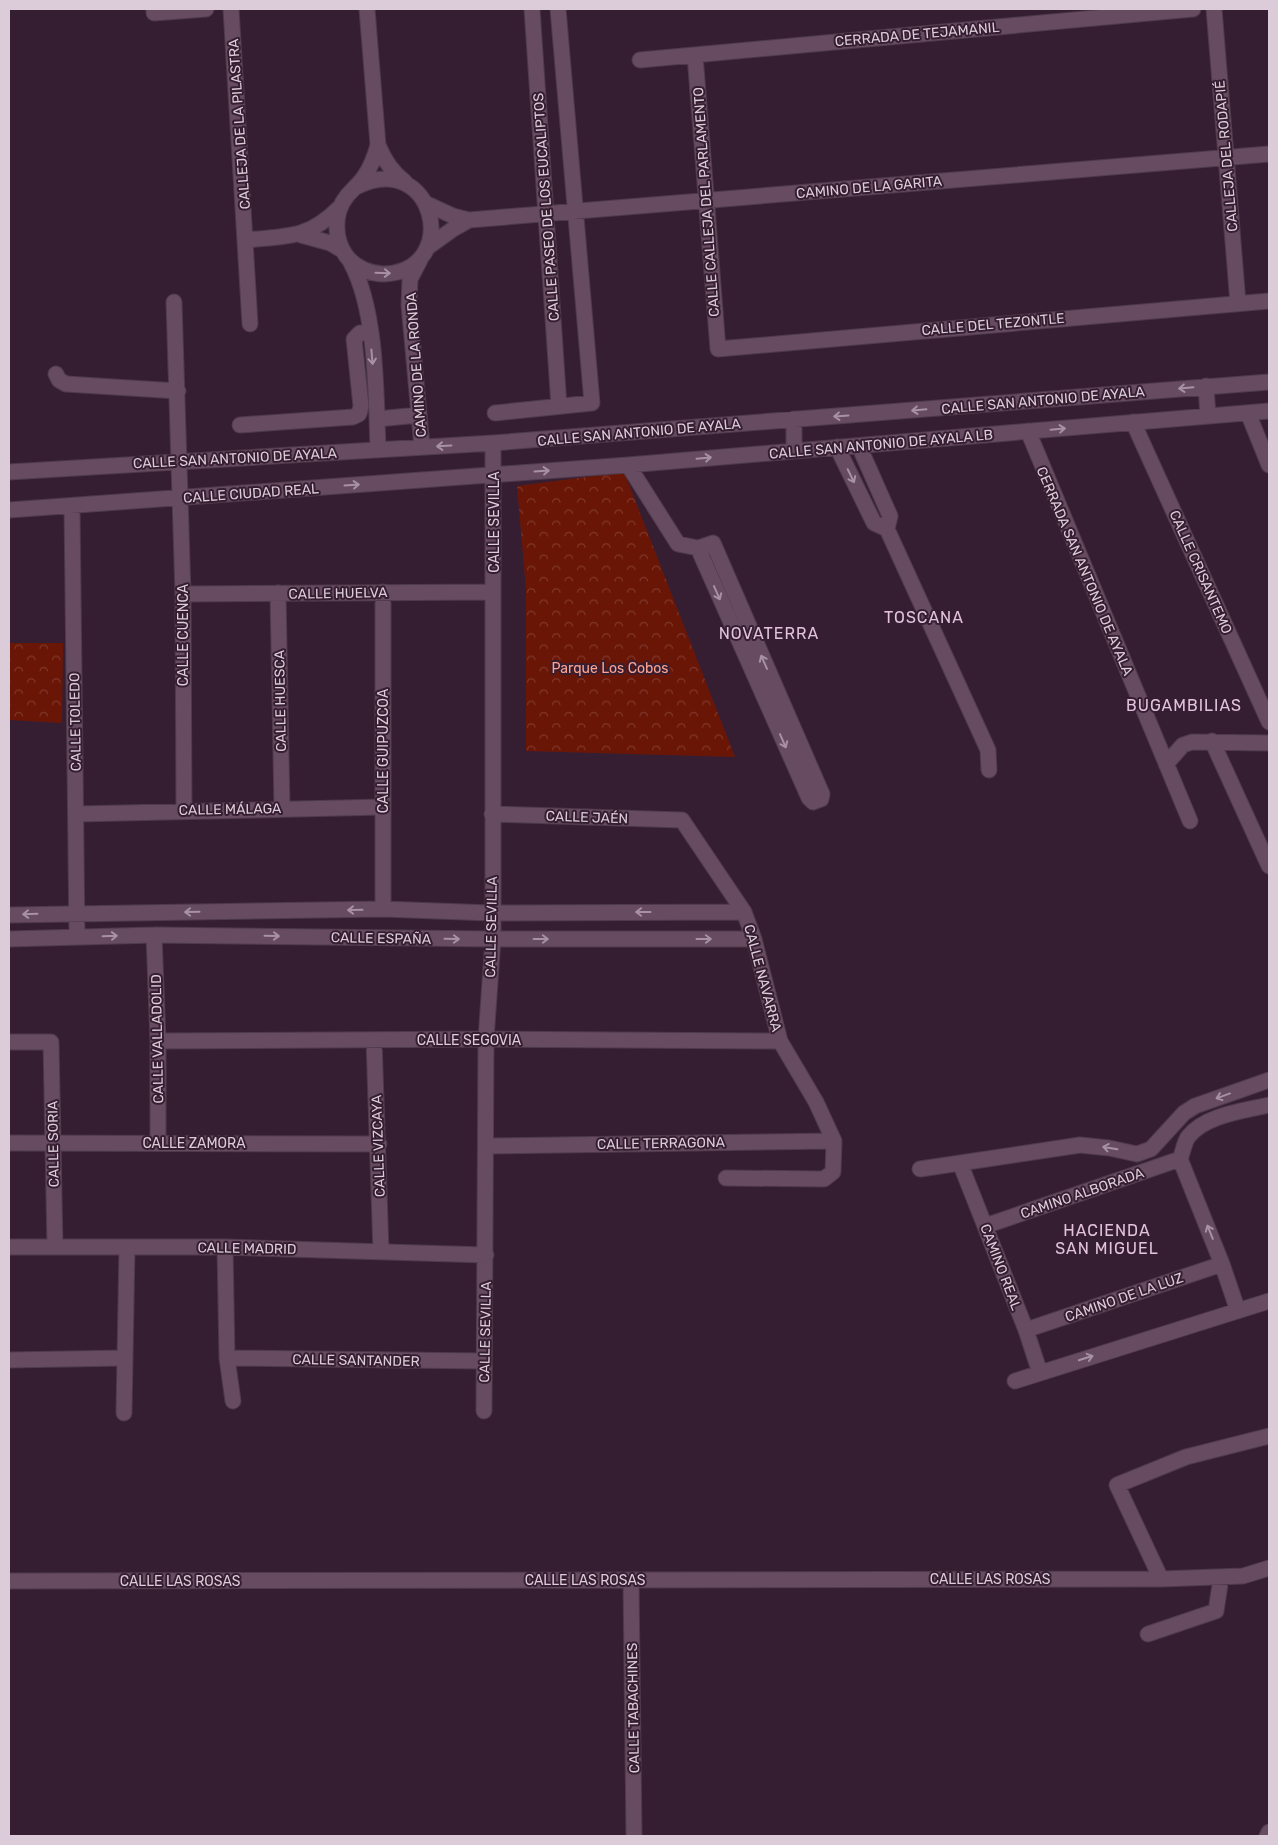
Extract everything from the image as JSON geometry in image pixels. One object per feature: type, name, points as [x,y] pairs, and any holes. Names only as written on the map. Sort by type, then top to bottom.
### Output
[{"type":"street","points":[[154,9],[154,13],[206,9]]},
{"type":"street","name":"CALLEJA DE LA PILASTRA","points":[[231,9],[250,324]]},
{"type":"street","name":"CAMINO DE LA RONDA","points":[[367,9],[378,145],[384,160],[394,174],[418,192],[426,204],[431,218],[432,232],[425,252],[410,279],[408,305],[422,447]]},
{"type":"street","name":"CALLE PASEO DE LOS EUCALIPTOS","points":[[532,9],[559,406],[592,402],[558,9]]},
{"type":"street","name":"CERRADA DE TEJAMANIL","points":[[640,60],[1194,9]]},
{"type":"street","name":"CALLEJA DEL RODAPIÉ","points":[[1214,9],[1238,303]]},
{"type":"street","name":"CALLE CALLEJA DEL PARLAMENTO","points":[[695,55],[718,349]]},
{"type":"street","name":"CAMINO DE LA RONDA","points":[[378,145],[366,175],[346,197],[340,208],[336,230],[346,255],[361,282],[368,311],[378,450]]},
{"type":"street","name":"CAMINO DE LA GARITA","points":[[426,204],[453,216],[469,220],[1269,154]]},
{"type":"street","points":[[356,187],[368,181],[382,178],[408,184]]},
{"type":"street","points":[[246,240],[301,234],[315,228],[340,208]]},
{"type":"street","name":"CAMINO DE LA GARITA","points":[[425,252],[452,228],[469,220]]},
{"type":"street","points":[[301,234],[330,243],[362,269],[386,274],[410,267],[425,252]]},
{"type":"street","name":"CALLE DEL TEZONTLE","points":[[718,349],[1269,301]]},
{"type":"street","name":"CALLE CUENCA","points":[[174,302],[183,594],[184,810]]},
{"type":"street","points":[[240,424],[353,417],[359,414],[361,406],[354,338],[360,333],[370,332]]},
{"type":"street","points":[[56,374],[59,380],[66,384],[178,390]]},
{"type":"street","name":"CALLE SAN ANTONIO DE AYALA","points":[[9,472],[493,443],[1269,382]]},
{"type":"street","points":[[1206,386],[1208,416]]},
{"type":"street","points":[[495,413],[559,406]]},
{"type":"street","name":"CALLE SAN ANTONIO DE AYALA LB","points":[[493,474],[628,465],[1269,411]]},
{"type":"street","points":[[1248,413],[1269,464]]},
{"type":"street","points":[[377,419],[419,415]]},
{"type":"street","points":[[794,419],[794,451]]},
{"type":"street","name":"CALLE CRISANTEMO","points":[[1133,422],[1269,722]]},
{"type":"street","name":"CERRADA SAN ANTONIO DE AYALA","points":[[1028,431],[1190,821]]},
{"type":"street","name":"CALLE SEVILLA","points":[[484,1411],[487,1146],[486,1040],[492,939],[493,443]]},
{"type":"street","points":[[859,446],[890,516],[887,529],[988,750],[990,770]]},
{"type":"street","points":[[837,447],[874,523],[887,529]]},
{"type":"street","points":[[628,465],[678,544],[698,548],[713,543],[747,621],[771,695],[809,798],[813,802],[817,801],[821,799],[822,794],[771,695],[731,626],[698,548]]},
{"type":"street","name":"CALLE CIUDAD REAL","points":[[9,510],[493,474]]},
{"type":"street","name":"CALLE TOLEDO","points":[[72,506],[77,937]]},
{"type":"street","name":"CALLE GUIPUZCOA","points":[[383,592],[383,909]]},
{"type":"street","name":"CALLE HUELVA","points":[[183,594],[494,592]]},
{"type":"street","name":"CALLE HUESCA","points":[[278,593],[282,808]]},
{"type":"street","points":[[731,626],[747,621]]},
{"type":"street","points":[[1166,764],[1184,745],[1192,742],[1212,741],[1269,744]]},
{"type":"street","points":[[1212,741],[1269,866]]},
{"type":"street","name":"CALLE MÁLAGA","points":[[77,814],[184,810],[384,807]]},
{"type":"street","name":"CALLE JAÉN","points":[[492,814],[682,820]]},
{"type":"street","name":"CALLE NAVARRA","points":[[682,820],[744,912],[754,939],[780,1042],[816,1102],[834,1141]]},
{"type":"street","name":"CALLE ESPAÑA","points":[[9,915],[383,909],[491,913],[744,912]]},
{"type":"street","name":"CALLE ESPAÑA","points":[[9,939],[154,935],[492,939],[754,939]]},
{"type":"street","name":"CALLE VALLADOLID","points":[[154,935],[158,1041],[158,1142]]},
{"type":"street","name":"CALLE VIZCAYA","points":[[374,1040],[379,1144],[381,1252]]},
{"type":"street","name":"CALLE SEGOVIA","points":[[158,1041],[486,1040],[780,1042]]},
{"type":"street","name":"CALLE SORIA","points":[[9,1042],[51,1042],[55,1246]]},
{"type":"street","points":[[920,1169],[1080,1145],[1109,1148],[1137,1154],[1150,1149],[1184,1113],[1195,1106],[1269,1080]]},
{"type":"street","points":[[1238,1311],[1222,1264],[1180,1159],[1186,1139],[1198,1127],[1215,1119],[1269,1104]]},
{"type":"street","points":[[726,1178],[824,1179],[833,1172],[834,1141]]},
{"type":"street","name":"CALLE TERRAGONA","points":[[487,1146],[834,1141]]},
{"type":"street","name":"CALLE ZAMORA","points":[[9,1143],[379,1144]]},
{"type":"street","points":[[1137,1154],[1143,1172]]},
{"type":"street","name":"CAMINO ALBORADA","points":[[985,1226],[1180,1159]]},
{"type":"street","name":"CAMINO REAL","points":[[960,1162],[1026,1330],[1040,1373]]},
{"type":"street","name":"CALLE MADRID","points":[[9,1247],[225,1247],[486,1255]]},
{"type":"street","points":[[225,1247],[228,1358],[233,1401]]},
{"type":"street","points":[[124,1413],[127,1248]]},
{"type":"street","name":"CAMINO DE LA LUZ","points":[[1026,1330],[1222,1264]]},
{"type":"street","points":[[1015,1381],[1269,1301]]},
{"type":"street","points":[[9,1360],[124,1358]]},
{"type":"street","name":"CALLE SANTANDER","points":[[228,1358],[484,1362]]},
{"type":"street","points":[[1161,1579],[1117,1485],[1186,1457],[1269,1436]]},
{"type":"street","name":"CALLE LAS ROSAS","points":[[9,1581],[1161,1579],[1243,1576],[1269,1568]]},
{"type":"street","points":[[1148,1634],[1216,1611],[1221,1578]]},
{"type":"street","name":"CALLE TABACHINES","points":[[631,1580],[634,1836]]},
{"type":"street","points":[[1266,1836],[1269,1832]]},
{"type":"green space","name":"Parque Los Cobos","points":[[624,472],[735,757],[526,751],[526,589],[517,486]]},
{"type":"green space","points":[[9,643],[63,643],[62,723],[9,720]]},
{"type":"district","name":"TOSCANA","points":[[924,617]]},
{"type":"district","name":"NOVATERRA","points":[[769,633]]},
{"type":"district","name":"BUGAMBILIAS","points":[[1184,705]]},
{"type":"district","name":"HACIENDA SAN MIGUEL","points":[[1107,1239]]}]
